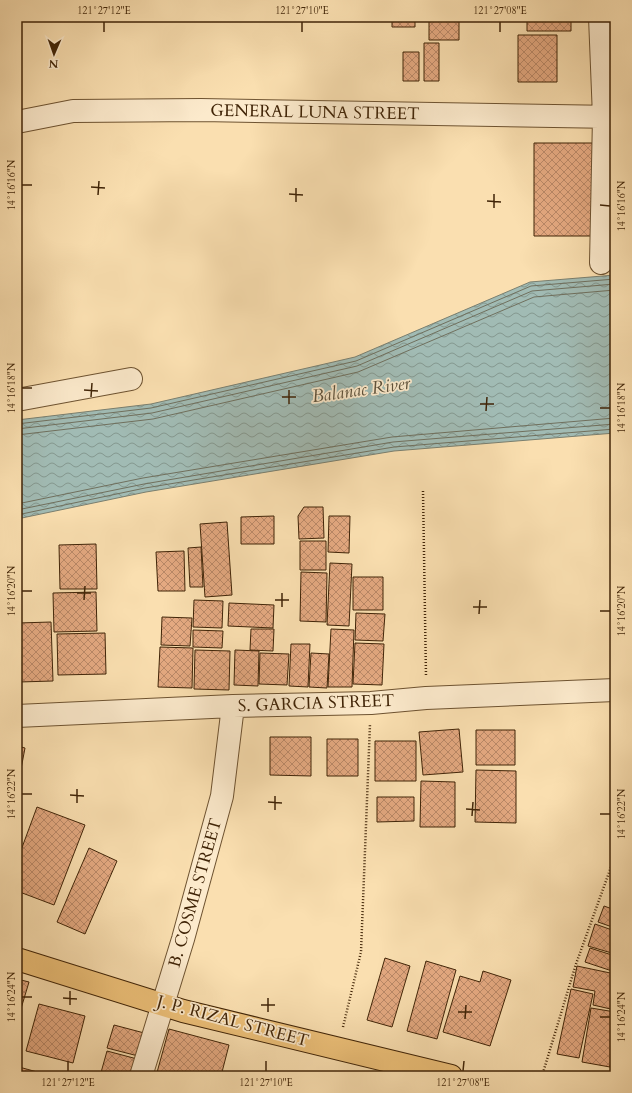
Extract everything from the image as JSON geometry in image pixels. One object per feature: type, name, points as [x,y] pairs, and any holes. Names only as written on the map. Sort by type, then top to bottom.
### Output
[{"type":"main road","name":"J. P. RIZAL STREET","points":[[17,959],[184,1011],[451,1076]]},
{"type":"street","points":[[600,17],[610,117],[601,263]]},
{"type":"street","name":"GENERAL LUNA STREET","points":[[17,122],[73,111],[201,110],[610,117]]},
{"type":"street","points":[[17,400],[131,379]]},
{"type":"street","name":"S. GARCIA STREET","points":[[17,716],[233,706],[370,703],[426,698],[615,690]]},
{"type":"street","name":"B. COSME STREET","points":[[141,1076],[162,1003],[183,939],[222,796],[233,706]]},
{"type":"path","points":[[423,491],[426,698]]},
{"type":"path","points":[[337,1049],[362,952],[370,703]]},
{"type":"path","points":[[542,1076],[576,964],[615,856]]},
{"type":"water","name":"Balanac River","points":[[615,275],[615,433],[394,451],[146,492],[17,519],[17,420],[151,404],[355,357],[530,282]]},
{"type":"building","points":[[392,17],[415,17],[415,27],[392,27]]},
{"type":"building","points":[[429,17],[459,17],[459,40],[429,40]]},
{"type":"building","points":[[527,17],[571,17],[571,31],[527,31]]},
{"type":"building","points":[[518,35],[557,35],[557,82],[518,82]]},
{"type":"building","points":[[424,43],[439,43],[439,81],[424,81]]},
{"type":"building","points":[[403,52],[419,52],[419,81],[403,81]]},
{"type":"building","points":[[534,143],[596,143],[597,236],[534,236]]},
{"type":"building","points":[[304,507],[323,507],[324,538],[299,539],[298,516]]},
{"type":"building","points":[[274,516],[274,544],[241,544],[241,517]]},
{"type":"building","points":[[329,516],[350,516],[349,553],[328,552]]},
{"type":"building","points":[[227,522],[232,595],[205,597],[200,524]]},
{"type":"building","points":[[300,541],[326,541],[326,570],[300,570]]},
{"type":"building","points":[[96,544],[97,589],[60,589],[59,545]]},
{"type":"building","points":[[201,547],[203,587],[190,587],[188,548]]},
{"type":"building","points":[[184,551],[185,591],[158,591],[156,552]]},
{"type":"building","points":[[330,563],[352,564],[349,626],[327,625]]},
{"type":"building","points":[[301,572],[327,573],[326,622],[300,621]]},
{"type":"building","points":[[353,577],[383,577],[383,610],[353,610]]},
{"type":"building","points":[[96,592],[97,631],[54,632],[53,593]]},
{"type":"building","points":[[194,600],[223,601],[222,628],[193,627]]},
{"type":"building","points":[[229,603],[274,605],[273,628],[228,626]]},
{"type":"building","points":[[356,613],[385,614],[383,641],[355,640]]},
{"type":"building","points":[[162,617],[192,618],[190,646],[161,645]]},
{"type":"building","points":[[51,622],[53,681],[19,682],[18,623]]},
{"type":"building","points":[[251,629],[274,629],[273,651],[250,650]]},
{"type":"building","points":[[331,629],[354,630],[352,687],[328,687]]},
{"type":"building","points":[[193,630],[223,631],[222,648],[193,647]]},
{"type":"building","points":[[105,633],[106,674],[58,675],[57,634]]},
{"type":"building","points":[[355,643],[384,644],[382,685],[353,684]]},
{"type":"building","points":[[291,644],[310,644],[308,687],[289,686]]},
{"type":"building","points":[[160,647],[193,648],[192,688],[158,687]]},
{"type":"building","points":[[195,650],[230,651],[229,690],[194,689]]},
{"type":"building","points":[[235,650],[259,651],[258,686],[234,685]]},
{"type":"building","points":[[260,653],[289,654],[287,685],[259,684]]},
{"type":"building","points":[[311,653],[329,654],[327,688],[309,687]]},
{"type":"building","points":[[459,729],[463,772],[423,775],[419,732]]},
{"type":"building","points":[[476,730],[515,730],[515,765],[476,765]]},
{"type":"building","points":[[270,737],[311,737],[311,776],[270,775]]},
{"type":"building","points":[[327,739],[358,739],[358,776],[327,776]]},
{"type":"building","points":[[375,741],[416,741],[416,781],[375,781]]},
{"type":"building","points":[[17,746],[25,748],[17,790]]},
{"type":"building","points":[[476,770],[516,771],[516,823],[475,822]]},
{"type":"building","points":[[421,781],[455,782],[455,827],[420,827]]},
{"type":"building","points":[[377,797],[414,797],[414,821],[377,822]]},
{"type":"building","points":[[37,807],[85,825],[54,905],[17,891],[17,861]]},
{"type":"building","points":[[89,848],[117,861],[85,934],[57,922]]},
{"type":"building","points":[[604,906],[615,910],[615,928],[598,922]]},
{"type":"building","points":[[595,924],[615,931],[615,954],[588,946]]},
{"type":"building","points":[[590,948],[615,956],[615,972],[585,962]]},
{"type":"building","points":[[385,958],[410,966],[392,1027],[367,1020]]},
{"type":"building","points":[[426,961],[456,970],[437,1039],[407,1031]]},
{"type":"building","points":[[577,966],[615,974],[615,1010],[593,1005],[595,991],[573,987]]},
{"type":"building","points":[[483,971],[511,980],[490,1046],[443,1032],[460,976],[480,982]]},
{"type":"building","points":[[17,979],[29,982],[17,1022]]},
{"type":"building","points":[[571,989],[593,994],[579,1058],[557,1054]]},
{"type":"building","points":[[39,1004],[85,1016],[73,1063],[26,1051]]},
{"type":"building","points":[[591,1008],[615,1012],[615,1037],[610,1067],[582,1062]]},
{"type":"building","points":[[114,1025],[148,1034],[142,1057],[107,1048]]},
{"type":"building","points":[[169,1029],[229,1045],[221,1076],[156,1076]]},
{"type":"building","points":[[615,1043],[615,1074],[610,1074]]},
{"type":"building","points":[[107,1051],[141,1060],[137,1076],[100,1076]]},
{"type":"building","points":[[19,1067],[52,1076],[17,1076]]}]
